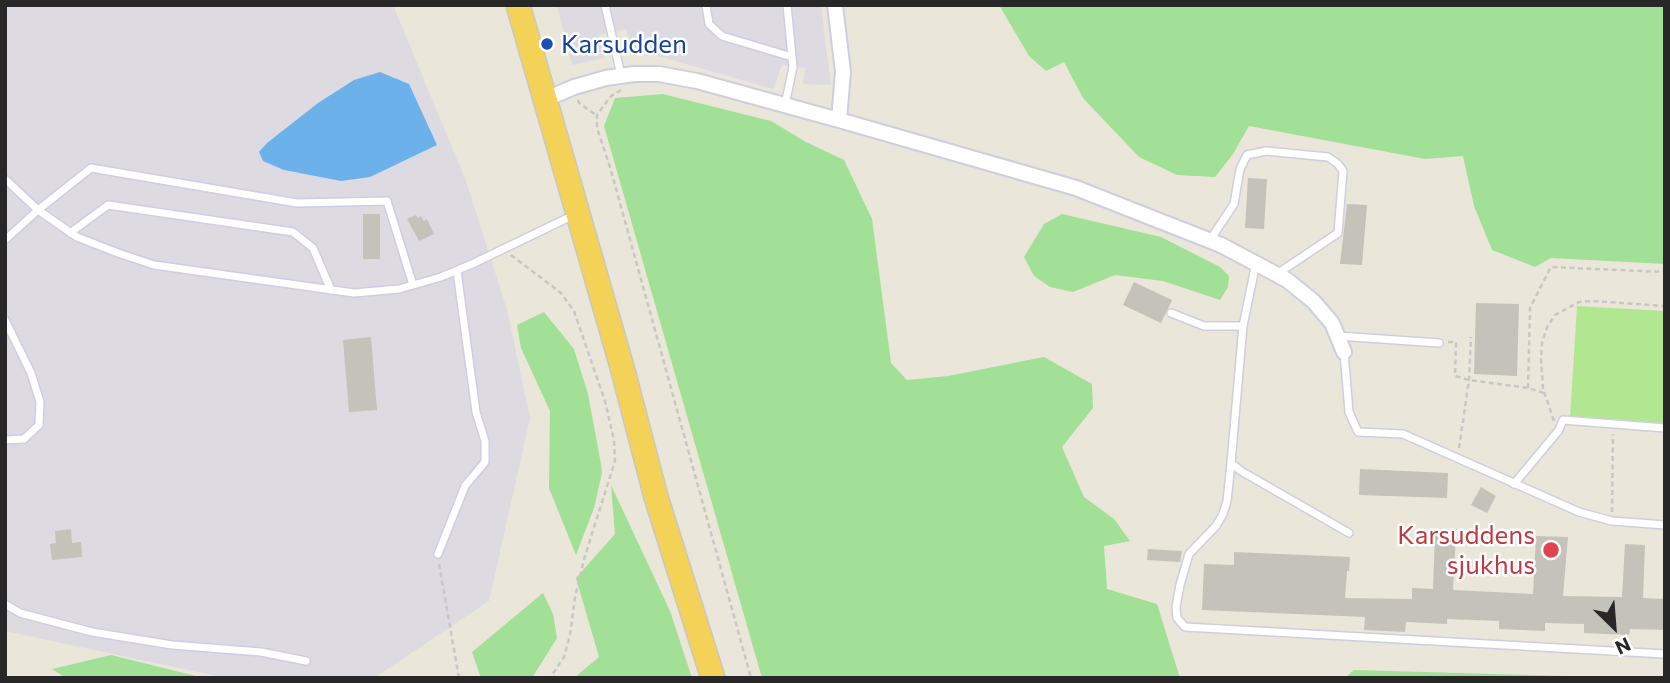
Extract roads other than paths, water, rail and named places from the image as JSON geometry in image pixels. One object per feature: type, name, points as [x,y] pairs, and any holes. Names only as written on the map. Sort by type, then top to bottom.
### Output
[{"type":"highway","points":[[518,5],[622,368],[656,497],[713,678]]},
{"type":"street","points":[[835,5],[844,72],[839,120]]},
{"type":"street","points":[[544,100],[575,86],[621,76],[659,75],[697,81],[1076,188],[1209,241],[1277,274],[1313,300],[1332,323],[1344,352]]},
{"type":"lane","points":[[605,5],[621,76]]},
{"type":"lane","points":[[706,5],[709,24],[722,36],[792,57]]},
{"type":"lane","points":[[785,105],[793,66],[787,5]]},
{"type":"lane","points":[[1209,241],[1234,204],[1240,169],[1247,155],[1266,151],[1328,157],[1338,164],[1343,172],[1339,233],[1277,274]]},
{"type":"lane","points":[[5,240],[38,210],[91,169],[297,203],[387,201],[414,285]]},
{"type":"lane","points":[[5,179],[38,210],[70,233],[154,265],[354,293],[398,289],[457,271],[576,214]]},
{"type":"lane","points":[[70,233],[108,205],[293,232],[313,248],[331,290]]},
{"type":"lane","points":[[1256,262],[1243,326],[1227,501],[1216,526],[1189,554],[1176,607],[1177,618],[1185,626],[1665,654]]},
{"type":"lane","points":[[438,554],[465,485],[485,462],[485,441],[476,412],[457,271]]},
{"type":"lane","points":[[1171,313],[1204,326],[1243,326]]},
{"type":"lane","points":[[5,320],[31,373],[40,402],[39,425],[24,439],[5,440]]},
{"type":"lane","points":[[1337,336],[1439,343]]},
{"type":"lane","points":[[1344,352],[1349,412],[1358,432],[1403,434],[1579,512],[1612,521],[1665,525]]},
{"type":"lane","points":[[1514,484],[1559,430],[1563,420],[1665,428]]},
{"type":"lane","points":[[1231,463],[1349,533]]},
{"type":"lane","points":[[5,604],[20,613],[92,632],[172,645],[261,652],[306,661]]},
{"type":"water","points":[[380,72],[409,84],[437,145],[370,177],[341,181],[284,170],[263,161],[259,152],[267,143],[318,103],[354,80]]},
{"type":"place","name":"Karsudden","points":[[547,44]]},
{"type":"place","name":"Karsuddens sjukhus","points":[[1551,550]]}]
